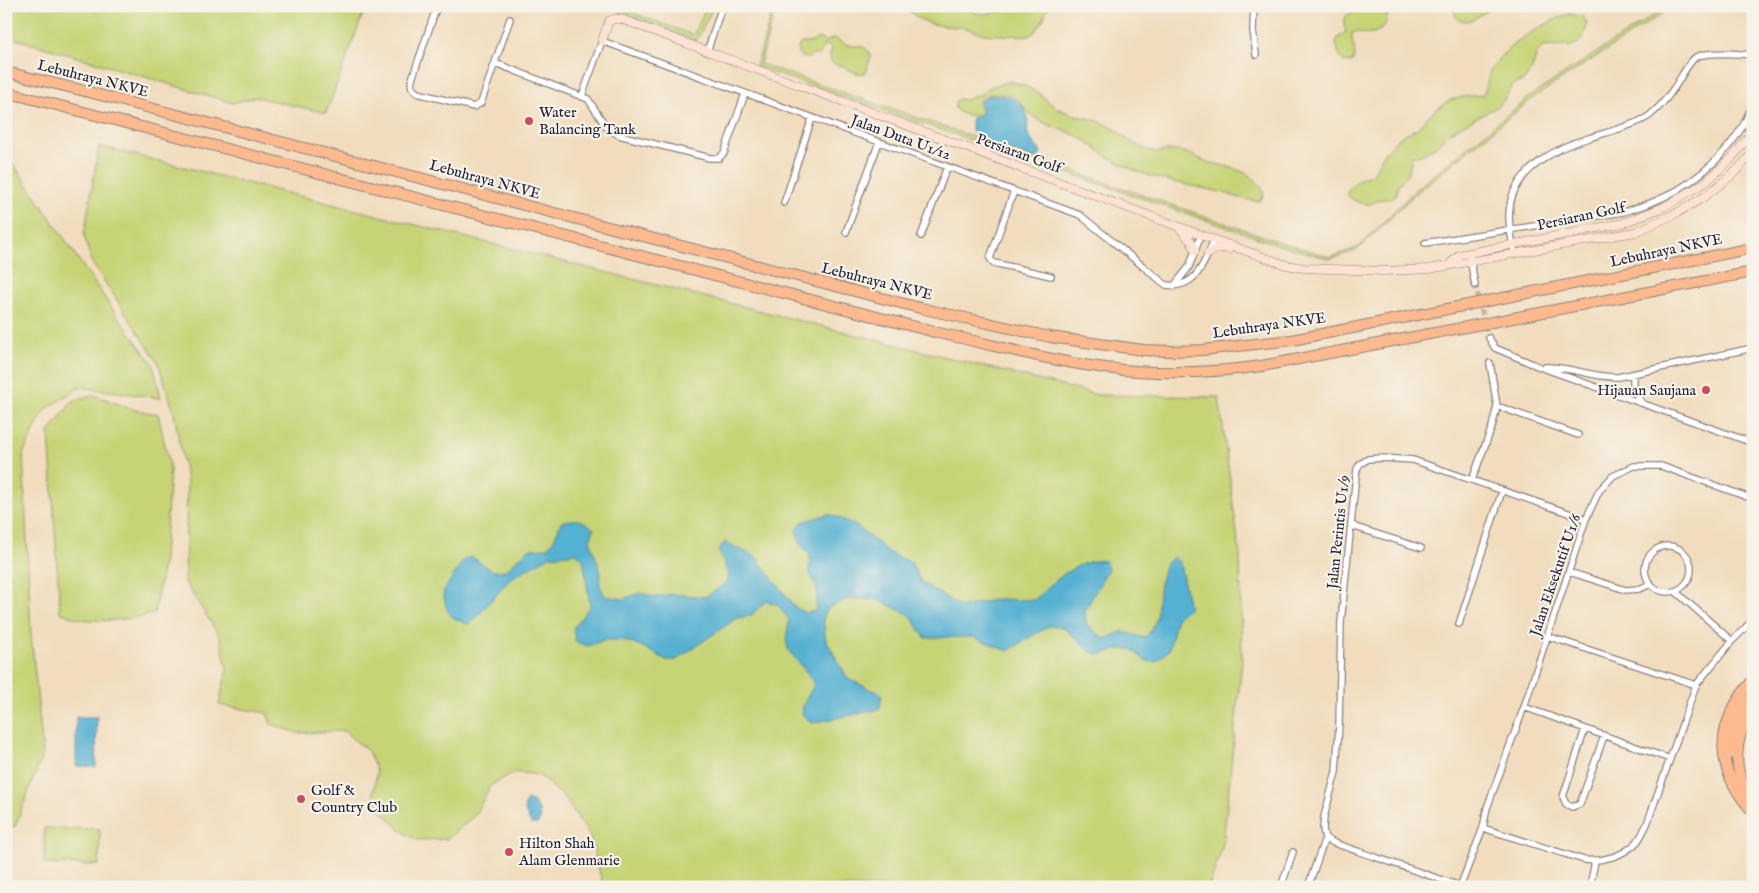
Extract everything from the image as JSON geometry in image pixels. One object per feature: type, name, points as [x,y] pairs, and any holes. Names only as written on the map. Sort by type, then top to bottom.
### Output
[{"type":"highway","name":"Lebuhraya NKVE","points":[[6,72],[920,308],[1050,337],[1143,350],[1203,350],[1292,340],[1753,248]]},
{"type":"highway","points":[[6,92],[939,333],[1079,364],[1108,368],[1184,372],[1262,366],[1753,272]]},
{"type":"highway","points":[[1753,680],[1734,704],[1728,716],[1723,743],[1726,764],[1733,783],[1742,801],[1753,812]]},
{"type":"highway","points":[[1726,764],[1731,734],[1740,715],[1753,697]]},
{"type":"highway","points":[[1753,710],[1746,719],[1739,737],[1736,755],[1741,777],[1753,798]]},
{"type":"street","points":[[438,6],[411,82],[412,88],[418,93],[474,107],[481,103],[510,19]]},
{"type":"street","points":[[707,52],[722,6]]},
{"type":"street","points":[[1254,6],[1253,30],[1256,55]]},
{"type":"street","name":"Persiaran Golf","points":[[602,41],[609,21],[621,19],[1201,236],[1286,265],[1322,269],[1383,271],[1429,268],[1635,232],[1675,214],[1704,197],[1731,176],[1753,153]]},
{"type":"street","points":[[582,96],[602,41]]},
{"type":"street","name":"Jalan Duta U1/12","points":[[602,41],[1080,215],[1162,283],[1174,286]]},
{"type":"street","points":[[1515,254],[1510,230],[1510,204],[1516,188],[1535,165],[1552,152],[1573,142],[1616,130],[1649,117],[1673,90],[1692,61],[1698,56],[1713,54],[1753,55]]},
{"type":"street","points":[[495,63],[582,96],[592,104],[608,128],[619,135],[710,158],[719,158],[724,153],[745,94]]},
{"type":"street","points":[[1425,243],[1623,212],[1654,202],[1686,184],[1710,167],[1728,148],[1742,128],[1753,104]]},
{"type":"street","points":[[784,203],[812,118]]},
{"type":"street","name":"Persiaran Golf","points":[[1450,264],[1459,254],[1623,224],[1664,207],[1706,182],[1730,160],[1753,132]]},
{"type":"street","points":[[846,232],[879,142]]},
{"type":"street","points":[[921,236],[947,167]]},
{"type":"street","points":[[1014,191],[990,258],[994,263],[1051,276]]},
{"type":"street","points":[[1175,226],[1187,236],[1195,251]]},
{"type":"street","points":[[1174,286],[1189,267],[1201,236]]},
{"type":"street","points":[[1174,286],[1186,283],[1199,272],[1214,240]]},
{"type":"street","points":[[1208,254],[1223,248],[1246,251]]},
{"type":"street","points":[[1469,253],[1475,285]]},
{"type":"street","points":[[1189,267],[1199,272]]},
{"type":"street","points":[[1488,338],[1495,348],[1540,367],[1753,444]]},
{"type":"street","points":[[1540,367],[1556,367],[1602,378],[1618,377],[1753,348]]},
{"type":"street","points":[[1472,480],[1492,427],[1497,406],[1490,363]]},
{"type":"street","points":[[1633,374],[1632,389],[1642,404]]},
{"type":"street","points":[[1497,406],[1578,435]]},
{"type":"street","name":"Jalan Perintis U1/9","points":[[1308,887],[1325,838],[1323,829],[1324,817],[1336,763],[1340,725],[1341,622],[1357,469],[1360,464],[1368,459],[1380,458],[1413,460],[1586,519]]},
{"type":"street","name":"Jalan Eksekutif U1/6","points":[[1460,886],[1483,828],[1488,808],[1524,707],[1586,519],[1599,491],[1614,476],[1634,466],[1661,466],[1753,499]]},
{"type":"street","points":[[1459,624],[1502,491]]},
{"type":"street","points":[[1351,523],[1355,527],[1421,548]]},
{"type":"street","points":[[1660,547],[1675,547],[1687,555],[1692,569],[1687,583],[1675,591],[1662,591],[1651,584],[1645,571],[1649,557],[1660,547]]},
{"type":"street","points":[[1569,572],[1626,590],[1639,589],[1651,584]]},
{"type":"street","points":[[1675,591],[1732,641]]},
{"type":"street","points":[[1483,828],[1584,860],[1608,859],[1625,852],[1637,842],[1647,824],[1696,685],[1732,641],[1753,620]]},
{"type":"street","points":[[1547,636],[1696,685]]},
{"type":"street","points":[[1524,707],[1670,759]]},
{"type":"street","points":[[1585,729],[1563,798],[1566,804],[1572,807],[1580,804],[1604,736]]},
{"type":"street","points":[[1325,838],[1334,843],[1460,886]]},
{"type":"street","points":[[1281,887],[1293,852]]},
{"type":"street","points":[[1590,887],[1595,861]]},
{"type":"green space","points":[[6,6],[366,6],[326,113],[256,97],[233,103],[6,36]]},
{"type":"green space","points":[[604,6],[613,6],[693,35],[707,6],[714,6],[696,41]]},
{"type":"green space","points":[[774,6],[776,6],[760,64],[1283,243],[1331,257],[1359,247],[1415,190],[1532,95],[1668,6],[1674,6],[1533,98],[1417,192],[1356,251],[1330,259],[1282,246],[756,67]]},
{"type":"green space","points":[[962,6],[976,13],[986,14],[1015,6],[1048,6],[1037,30],[1030,35],[984,34],[966,28],[934,24],[916,17],[907,7]]},
{"type":"green space","points":[[1363,6],[1385,6],[1388,11],[1386,23],[1382,29],[1376,32],[1368,34],[1352,33],[1355,50],[1354,58],[1352,62],[1344,62],[1340,57],[1336,43],[1338,38],[1346,32],[1344,25],[1345,17]]},
{"type":"green space","points":[[1456,6],[1496,6],[1476,18],[1466,21],[1456,18],[1454,10]]},
{"type":"green space","points":[[1569,14],[1582,16],[1587,23],[1581,40],[1571,46],[1543,47],[1537,53],[1532,69],[1524,80],[1513,85],[1503,101],[1495,108],[1458,127],[1435,147],[1422,155],[1411,157],[1408,173],[1405,179],[1398,184],[1396,195],[1391,200],[1383,199],[1372,204],[1364,204],[1349,196],[1350,188],[1374,173],[1384,153],[1403,135],[1416,129],[1435,110],[1450,100],[1482,95],[1486,89],[1491,70],[1505,52],[1536,29]]},
{"type":"green space","points":[[818,38],[826,42],[834,38],[845,44],[866,48],[871,56],[866,72],[860,74],[832,63],[830,57],[831,49],[826,44],[820,54],[812,55],[809,58],[801,57],[798,53],[799,45],[812,42]]},
{"type":"green space","points":[[1010,81],[1032,89],[1059,109],[1110,126],[1135,144],[1146,149],[1158,152],[1179,151],[1207,162],[1227,166],[1242,172],[1256,180],[1264,194],[1260,201],[1248,200],[1218,191],[1147,175],[1134,170],[1110,158],[1080,137],[1037,119],[1017,99],[1007,95],[987,95],[978,105],[981,110],[980,114],[977,115],[963,114],[955,108],[955,102],[958,99],[968,100],[973,96],[980,95],[990,87]]},
{"type":"green space","points":[[99,146],[1098,395],[1219,397],[1240,556],[1242,660],[1223,844],[1209,887],[606,887],[602,881],[589,834],[564,797],[539,775],[514,772],[490,786],[475,815],[447,839],[418,840],[404,833],[381,811],[373,793],[377,772],[368,751],[344,731],[298,733],[271,724],[267,713],[219,705],[227,668],[220,637],[185,582],[187,481],[173,409],[158,362],[91,261],[84,235]]},
{"type":"green space","points":[[6,153],[115,313],[153,364],[161,398],[79,387],[44,411],[23,454],[31,634],[43,754],[15,826],[6,830]]},
{"type":"green space","points":[[94,395],[135,410],[158,414],[170,468],[164,559],[154,614],[119,620],[94,620],[82,619],[60,612],[49,432],[74,400]]},
{"type":"green space","points":[[44,828],[100,829],[99,865],[44,864]]},
{"type":"water","points":[[996,95],[1013,99],[1024,109],[1028,120],[1028,135],[1041,153],[1039,157],[1035,159],[978,139],[971,127],[972,118],[982,113],[980,102],[988,96]]},
{"type":"water","points":[[829,514],[854,524],[891,554],[911,562],[921,582],[961,607],[998,599],[1034,600],[1057,579],[1075,567],[1095,561],[1106,561],[1108,569],[1085,611],[1086,623],[1104,639],[1123,631],[1144,638],[1155,622],[1166,563],[1174,557],[1180,563],[1189,608],[1177,617],[1169,650],[1156,662],[1145,661],[1132,649],[1117,649],[1101,655],[1091,652],[1063,627],[1049,626],[1008,651],[973,637],[925,638],[910,615],[875,599],[847,599],[828,608],[823,619],[826,640],[848,679],[882,694],[880,709],[812,723],[802,714],[803,705],[814,685],[808,674],[788,650],[786,639],[789,620],[778,605],[766,601],[751,616],[737,618],[676,660],[666,660],[641,646],[622,640],[604,640],[588,646],[575,642],[573,628],[590,606],[583,559],[576,553],[550,556],[511,578],[475,619],[468,624],[456,619],[447,610],[443,592],[464,559],[472,557],[493,571],[506,570],[529,549],[546,548],[554,540],[561,522],[575,520],[582,521],[594,529],[590,540],[601,572],[600,586],[605,596],[623,599],[640,593],[655,597],[673,594],[705,597],[724,585],[729,575],[718,550],[725,542],[755,556],[796,608],[806,613],[816,610],[817,588],[809,572],[810,555],[802,546],[796,531],[802,522]]},
{"type":"water","points":[[76,717],[97,717],[96,767],[76,766]]},
{"type":"water","points":[[529,800],[533,801],[539,810],[540,820],[537,824],[531,824],[526,813],[525,804]]},
{"type":"tunnel","points":[[1475,285],[1489,338]]},
{"type":"place","name":"Water Balancing Tank","points":[[529,121]]},
{"type":"place","name":"Hijauan Saujana","points":[[1706,390]]},
{"type":"place","name":"Golf & Country Club","points":[[301,799]]},
{"type":"place","name":"Hilton Shah Alam Glenmarie","points":[[509,852]]}]
